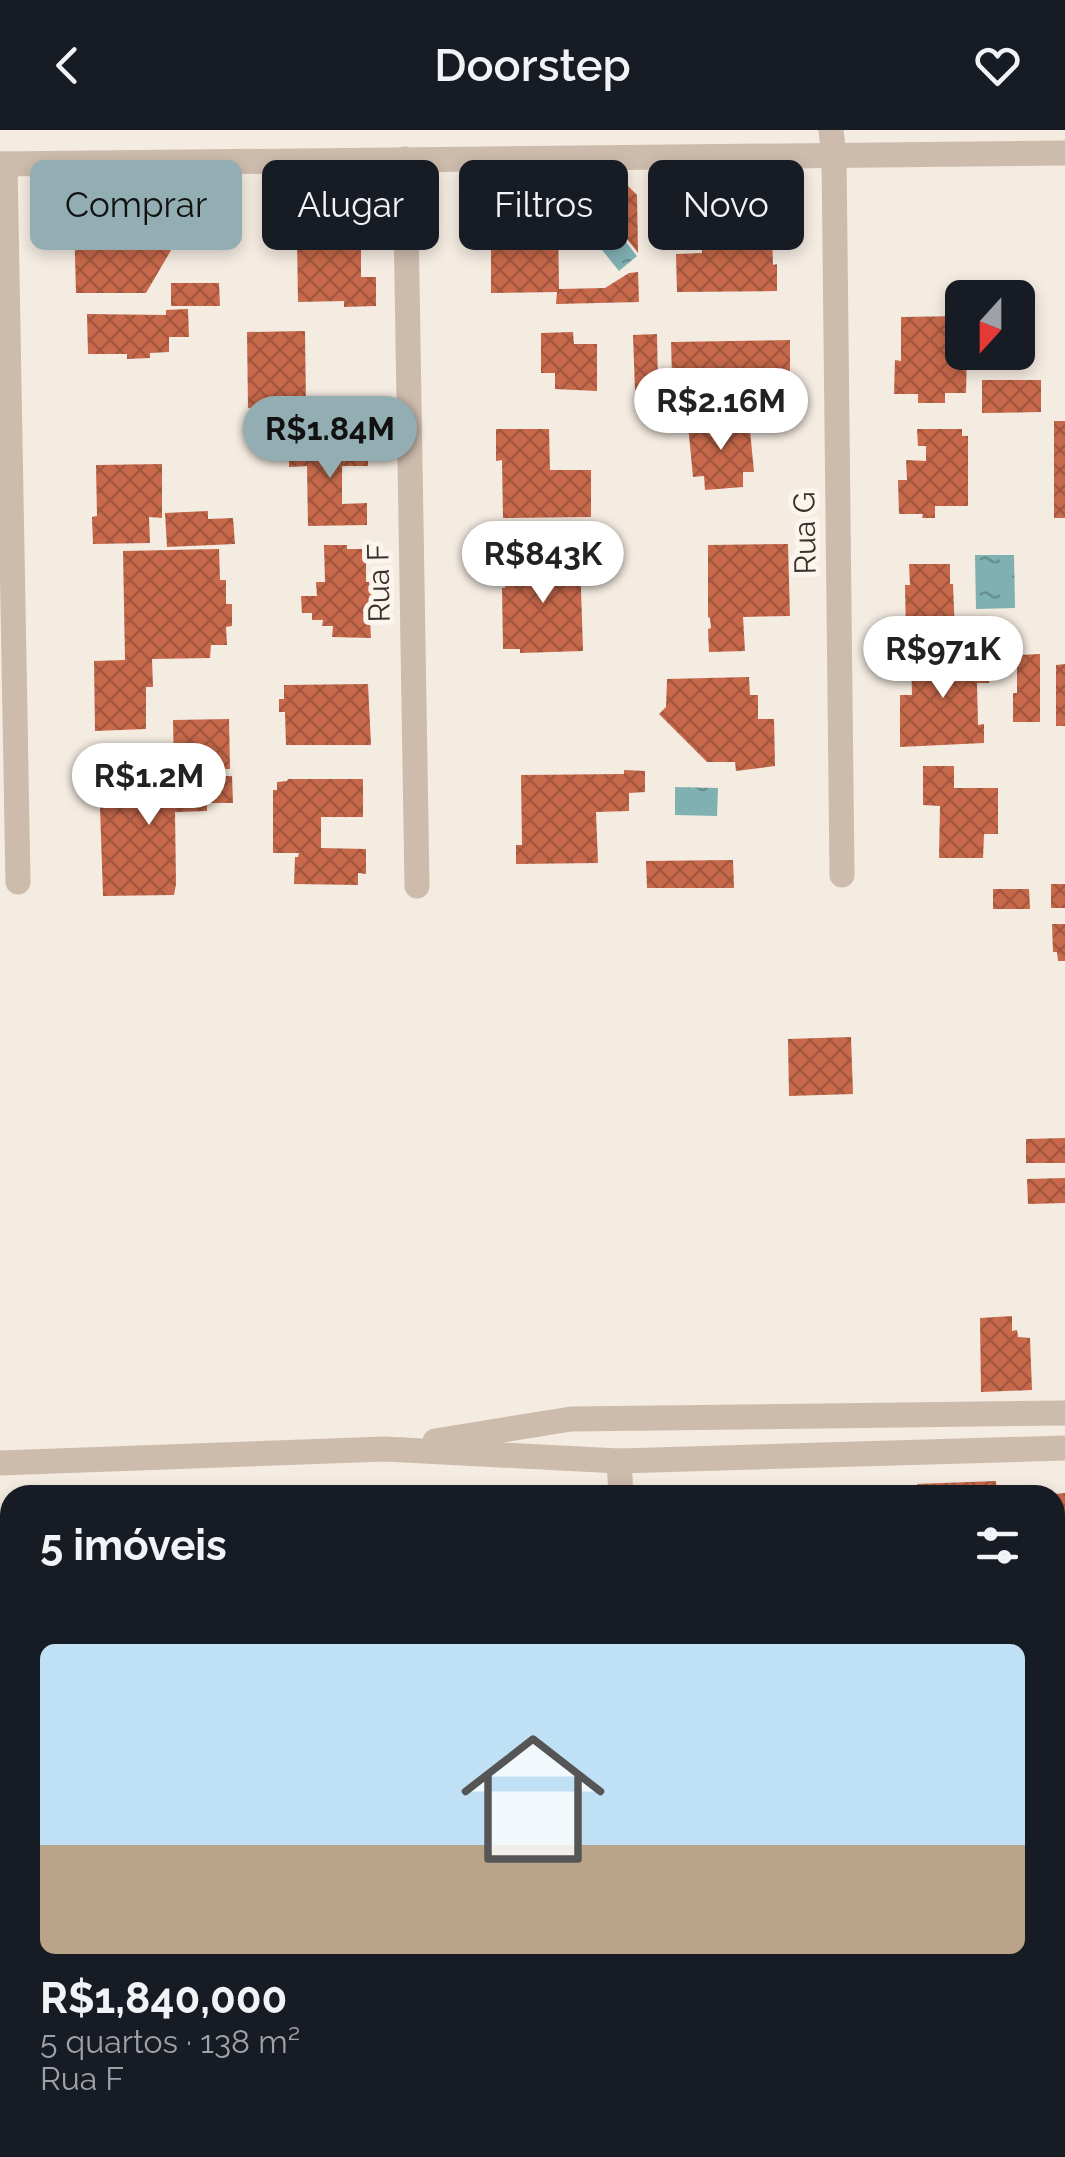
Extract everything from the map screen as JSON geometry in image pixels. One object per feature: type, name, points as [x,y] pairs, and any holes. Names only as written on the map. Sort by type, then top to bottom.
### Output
[{"type":"street","points":[[405,160],[832,143],[1065,153]]},
{"type":"street","name":"Rua G","points":[[832,143],[842,875]]},
{"type":"street","points":[[18,882],[2,164],[262,161]]},
{"type":"street","name":"Rua F","points":[[406,250],[417,886]]},
{"type":"street","points":[[385,1449],[571,1419],[1065,1413]]},
{"type":"street","points":[[0,1463],[385,1449],[619,1461],[1065,1448]]},
{"type":"street","points":[[619,1461],[620,1485]]},
{"type":"water","points":[[628,245],[637,256],[619,271],[602,250],[628,250]]},
{"type":"water","points":[[975,555],[1014,555],[1015,608],[976,609]]},
{"type":"water","points":[[675,787],[718,788],[717,816],[675,815]]},
{"type":"building","points":[[628,186],[637,195],[638,253],[628,240]]},
{"type":"building","points":[[75,250],[171,250],[146,293],[76,293]]},
{"type":"building","points":[[297,250],[361,250],[361,277],[376,277],[376,306],[344,307],[344,301],[298,302]]},
{"type":"building","points":[[491,250],[558,250],[559,289],[605,288],[629,273],[638,272],[639,302],[556,304],[557,292],[491,293]]},
{"type":"building","points":[[772,250],[777,291],[677,292],[676,254]]},
{"type":"building","points":[[171,283],[219,283],[220,306],[171,306]]},
{"type":"building","points":[[188,309],[189,337],[169,337],[169,352],[127,359],[127,354],[88,354],[87,314],[166,315],[166,310]]},
{"type":"building","points":[[945,316],[945,370],[967,370],[966,393],[945,393],[945,403],[918,403],[918,394],[894,394],[895,360],[901,361],[901,317]]},
{"type":"building","points":[[305,331],[306,407],[248,408],[247,332]]},
{"type":"building","points":[[573,332],[574,344],[597,344],[597,391],[555,389],[555,373],[541,373],[541,333]]},
{"type":"building","points":[[657,334],[658,389],[635,390],[633,335]]},
{"type":"building","points":[[790,340],[790,383],[785,383],[785,408],[673,410],[671,342]]},
{"type":"building","points":[[982,380],[1041,380],[1041,412],[982,413]]},
{"type":"building","points":[[749,420],[754,472],[743,472],[743,487],[705,490],[704,476],[693,477],[688,425]]},
{"type":"building","points":[[1054,421],[1065,421],[1065,518],[1054,518]]},
{"type":"building","points":[[496,429],[549,429],[550,470],[591,470],[591,517],[503,518],[502,460],[496,461]]},
{"type":"building","points":[[917,429],[962,429],[962,436],[968,436],[968,506],[935,506],[935,518],[899,514],[898,480],[907,480],[906,460],[926,461],[926,446],[918,446]]},
{"type":"building","points":[[368,443],[368,466],[342,466],[342,504],[367,503],[367,525],[308,526],[307,466],[289,467],[289,444]]},
{"type":"building","points":[[162,464],[162,518],[149,517],[150,543],[93,544],[96,465]]},
{"type":"building","points":[[208,511],[208,519],[233,518],[235,544],[167,547],[165,513]]},
{"type":"building","points":[[788,544],[790,616],[743,617],[745,651],[709,652],[708,545]]},
{"type":"building","points":[[324,545],[366,549],[366,582],[373,582],[371,638],[332,637],[333,626],[322,626],[323,620],[312,620],[312,613],[302,613],[301,596],[317,596],[316,582],[325,582]]},
{"type":"building","points":[[219,549],[220,580],[226,580],[226,604],[232,604],[232,626],[226,627],[227,645],[211,645],[210,658],[152,659],[153,687],[146,687],[146,729],[95,731],[94,661],[125,660],[123,551]]},
{"type":"building","points":[[580,559],[583,651],[520,653],[520,649],[503,649],[504,563]]},
{"type":"building","points":[[909,564],[950,564],[955,635],[906,636],[905,585],[910,585]]},
{"type":"building","points":[[1040,654],[1040,722],[1013,722],[1017,655]]},
{"type":"building","points":[[911,656],[989,658],[989,683],[977,683],[978,725],[984,724],[984,743],[900,747],[900,695],[912,695]]},
{"type":"building","points":[[1065,664],[1065,726],[1056,726],[1056,665]]},
{"type":"building","points":[[749,677],[750,695],[758,695],[758,719],[774,719],[775,766],[736,771],[735,762],[707,762],[659,714],[666,707],[667,679]]},
{"type":"building","points":[[368,684],[371,745],[286,745],[285,712],[279,712],[284,685]]},
{"type":"building","points":[[229,719],[230,769],[174,770],[173,720]]},
{"type":"building","points":[[923,766],[954,766],[954,788],[998,788],[998,834],[984,834],[983,858],[939,858],[940,806],[923,805]]},
{"type":"building","points":[[624,770],[645,771],[645,792],[629,793],[629,811],[596,812],[598,863],[516,864],[516,845],[522,845],[521,775],[624,774]]},
{"type":"building","points":[[232,776],[233,803],[207,803],[207,811],[175,812],[174,895],[103,896],[99,777]]},
{"type":"building","points":[[363,779],[363,817],[321,817],[321,848],[366,849],[366,874],[358,873],[358,885],[294,884],[295,857],[299,853],[273,853],[273,790],[277,790],[277,782]]},
{"type":"building","points":[[733,860],[734,888],[647,888],[646,861]]},
{"type":"building","points":[[1051,884],[1065,884],[1065,908],[1051,908]]},
{"type":"building","points":[[993,889],[1029,889],[1030,909],[993,909]]},
{"type":"building","points":[[1052,924],[1065,924],[1065,961],[1058,961],[1057,952],[1053,952]]},
{"type":"building","points":[[851,1037],[853,1094],[789,1096],[788,1039]]},
{"type":"building","points":[[1065,1138],[1065,1163],[1026,1163],[1026,1139]]},
{"type":"building","points":[[1065,1178],[1065,1203],[1028,1204],[1027,1179]]},
{"type":"building","points":[[1012,1316],[1012,1331],[1017,1330],[1018,1337],[1030,1338],[1032,1390],[981,1392],[980,1318]]},
{"type":"building","points":[[996,1481],[996,1485],[917,1485]]}]
